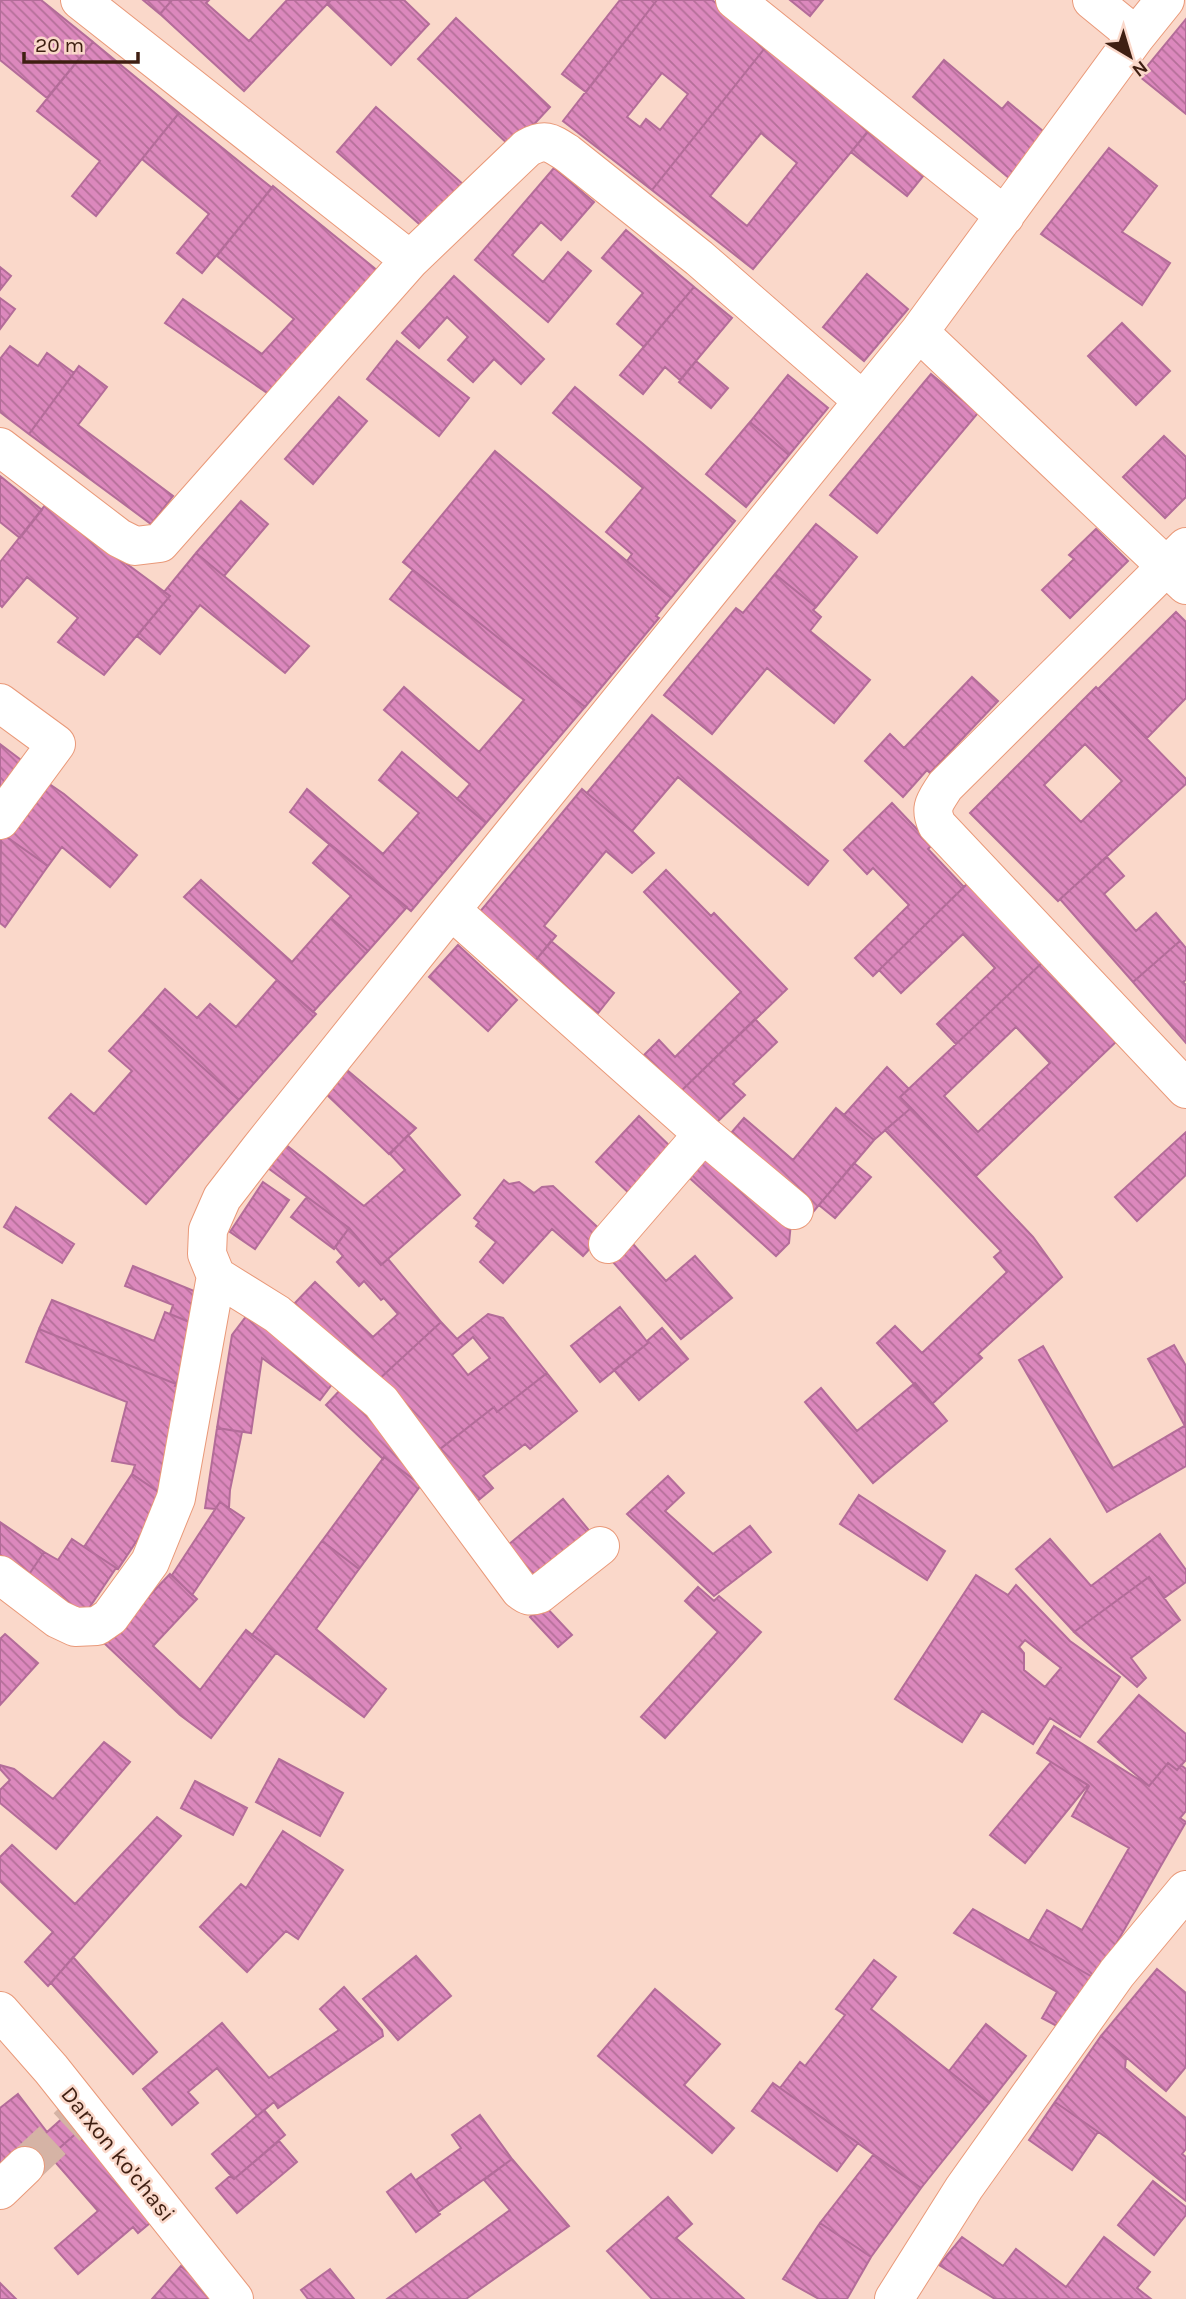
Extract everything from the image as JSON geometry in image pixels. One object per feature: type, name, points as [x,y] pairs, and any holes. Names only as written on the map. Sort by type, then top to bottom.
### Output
[{"type":"street","points":[[80,0],[410,260]]},
{"type":"street","points":[[735,0],[1005,216]]},
{"type":"street","points":[[1092,0],[1136,36]]},
{"type":"street","points":[[0,1575],[58,1619],[75,1627],[97,1626],[110,1617],[150,1562],[176,1498],[216,1276],[207,1254],[208,1230],[222,1198],[451,910],[919,332],[1165,0]]},
{"type":"street","points":[[0,447],[119,538],[135,546],[160,543],[410,260],[527,148],[538,141],[552,143],[699,258],[863,401]]},
{"type":"street","points":[[919,332],[1180,566],[945,786],[934,802],[932,814],[937,825],[1186,1088]]},
{"type":"street","points":[[0,703],[56,744],[0,820]]},
{"type":"street","points":[[451,910],[703,1134],[794,1210]]},
{"type":"street","points":[[608,1244],[703,1134]]},
{"type":"street","points":[[216,1276],[277,1314],[382,1402],[526,1595],[539,1594],[600,1546]]},
{"type":"street","points":[[894,2299],[964,2188],[1117,1973],[1186,1890]]},
{"type":"street","name":"Darxon ko'chasi","points":[[5,2029],[234,2299]]},
{"type":"building","points":[[0,0],[41,0],[93,42],[47,98],[0,60]]},
{"type":"building","points":[[143,0],[172,0],[160,14]]},
{"type":"building","points":[[172,0],[209,0],[206,3],[249,41],[287,0],[331,0],[244,91],[160,14]]},
{"type":"building","points":[[331,0],[404,0],[429,24],[391,65],[327,4]]},
{"type":"building","points":[[620,0],[657,0],[586,92],[562,74]]},
{"type":"building","points":[[657,0],[712,0],[768,44],[652,190],[563,121]],"holes":[[[662,73],[688,94],[660,130],[646,119],[640,127],[627,117]]]},
{"type":"building","points":[[790,0],[823,0],[810,16]]},
{"type":"building","points":[[456,18],[550,107],[512,148],[418,59]]},
{"type":"building","points":[[1186,19],[1186,114],[1139,76]]},
{"type":"building","points":[[93,42],[179,113],[96,216],[72,196],[100,161],[37,111]]},
{"type":"building","points":[[768,44],[873,126],[753,269],[652,190]],"holes":[[[761,133],[797,163],[747,226],[710,196]]]},
{"type":"building","points":[[944,60],[1002,109],[1008,102],[1050,137],[1016,184],[913,97]]},
{"type":"building","points":[[376,107],[464,185],[425,229],[337,152]]},
{"type":"building","points":[[179,113],[272,188],[202,273],[177,253],[209,214],[142,159]]},
{"type":"building","points":[[868,131],[924,175],[907,196],[851,152]]},
{"type":"building","points":[[1109,148],[1157,186],[1122,232],[1170,263],[1142,305],[1041,234]]},
{"type":"building","points":[[554,168],[594,202],[561,240],[541,222],[512,255],[543,282],[568,252],[591,271],[548,322],[475,260]]},
{"type":"building","points":[[273,186],[383,275],[273,397],[165,323],[183,299],[262,354],[294,319],[217,256]]},
{"type":"building","points":[[626,230],[694,287],[644,347],[617,324],[643,293],[602,258]]},
{"type":"building","points":[[0,267],[11,276],[0,290]]},
{"type":"building","points":[[867,274],[908,309],[864,361],[823,327]]},
{"type":"building","points":[[454,276],[544,359],[521,384],[494,359],[473,382],[448,360],[468,337],[447,317],[419,348],[402,333]]},
{"type":"building","points":[[694,287],[732,318],[680,380],[665,367],[643,394],[620,375]]},
{"type":"building","points":[[0,298],[15,309],[0,329]]},
{"type":"building","points":[[1122,323],[1170,371],[1136,405],[1088,356]]},
{"type":"building","points":[[397,341],[469,398],[439,436],[367,379]]},
{"type":"building","points":[[10,346],[38,366],[47,353],[74,373],[29,434],[0,412],[0,359]]},
{"type":"building","points":[[696,361],[728,388],[711,408],[679,382]]},
{"type":"building","points":[[79,366],[107,387],[78,425],[173,496],[151,524],[29,434]]},
{"type":"building","points":[[931,374],[978,413],[877,533],[830,495]]},
{"type":"building","points":[[788,375],[828,408],[789,455],[750,422]]},
{"type":"building","points":[[575,387],[735,521],[671,598],[627,561],[632,554],[606,532],[643,488],[553,413]]},
{"type":"building","points":[[339,397],[367,421],[313,484],[285,459]]},
{"type":"building","points":[[750,422],[789,455],[746,507],[706,474]]},
{"type":"building","points":[[1164,436],[1186,457],[1186,497],[1165,518],[1123,477]]},
{"type":"building","points":[[495,451],[671,598],[656,616],[659,618],[585,707],[403,562]]},
{"type":"building","points":[[0,476],[42,510],[20,538],[0,522]]},
{"type":"building","points":[[241,501],[268,524],[224,576],[196,553]]},
{"type":"building","points":[[46,504],[170,596],[104,675],[58,642],[78,618],[27,577],[2,607],[0,605],[0,562]]},
{"type":"building","points":[[816,524],[857,557],[816,607],[775,574]]},
{"type":"building","points":[[1096,529],[1128,561],[1070,618],[1042,590],[1074,559],[1069,555]]},
{"type":"building","points":[[196,553],[309,646],[285,673],[200,605],[160,654],[137,636],[170,596],[164,592]]},
{"type":"building","points":[[413,570],[585,707],[486,823],[457,799],[470,784],[384,710],[404,687],[479,752],[524,700],[390,599]]},
{"type":"building","points":[[775,574],[816,607],[813,610],[821,617],[810,631],[870,680],[834,723],[767,668],[712,734],[664,695],[736,608],[743,613]]},
{"type":"building","points":[[1176,612],[1186,622],[1186,698],[1147,738],[1098,689]]},
{"type":"building","points":[[972,677],[998,701],[930,773],[927,770],[903,797],[865,761],[890,734],[904,748]]},
{"type":"building","points":[[1096,687],[1186,779],[1186,784],[1058,901],[970,813]],"holes":[[[1085,744],[1122,781],[1081,822],[1044,785]]]},
{"type":"building","points":[[652,715],[828,861],[808,885],[678,777],[632,831],[587,793]]},
{"type":"building","points":[[0,744],[29,766],[0,804]]},
{"type":"building","points":[[402,752],[486,823],[411,911],[290,812],[307,789],[383,854],[419,813],[379,780]]},
{"type":"building","points":[[45,781],[137,855],[110,887],[62,847],[48,866],[1,833]]},
{"type":"building","points":[[582,789],[654,853],[632,873],[606,851],[544,926],[556,936],[535,961],[478,914]]},
{"type":"building","points":[[892,803],[932,845],[928,849],[964,887],[873,976],[855,958],[909,905],[873,868],[867,874],[844,850]]},
{"type":"building","points":[[1,833],[48,866],[5,927],[0,923]]},
{"type":"building","points":[[330,844],[407,907],[368,951],[331,918],[351,896],[313,863]]},
{"type":"building","points":[[1107,857],[1124,876],[1104,894],[1136,931],[1156,913],[1180,941],[1133,982],[1060,899]]},
{"type":"building","points":[[666,870],[711,916],[714,913],[787,989],[679,1093],[643,1056],[659,1040],[675,1057],[741,992],[644,892]]},
{"type":"building","points":[[201,880],[292,962],[331,918],[368,951],[313,1012],[184,897]]},
{"type":"building","points":[[969,882],[1044,961],[956,1044],[937,1024],[995,968],[963,934],[901,993],[879,970]]},
{"type":"building","points":[[551,941],[614,993],[598,1013],[535,961]]},
{"type":"building","points":[[1180,941],[1186,948],[1186,980],[1183,982],[1186,985],[1186,1043],[1133,982]]},
{"type":"building","points":[[458,945],[517,1000],[488,1031],[429,977]]},
{"type":"building","points":[[1044,961],[1119,1039],[976,1176],[900,1097]],"holes":[[[1016,1027],[1050,1063],[978,1132],[944,1096]]]},
{"type":"building","points":[[277,980],[316,1014],[239,1100],[143,1014],[165,989],[197,1018],[210,1004],[236,1027]]},
{"type":"building","points":[[143,1014],[239,1100],[146,1204],[49,1118],[71,1094],[94,1114],[132,1071],[109,1051]]},
{"type":"building","points":[[755,1019],[777,1042],[733,1084],[745,1095],[712,1127],[679,1093]]},
{"type":"building","points":[[887,1067],[909,1089],[900,1097],[911,1108],[874,1140],[844,1115]]},
{"type":"building","points":[[347,1070],[416,1128],[389,1154],[327,1095]]},
{"type":"building","points":[[836,1108],[874,1140],[813,1212],[726,1139],[744,1118],[793,1160]]},
{"type":"building","points":[[911,1108],[1033,1237],[1062,1277],[978,1354],[982,1358],[932,1404],[877,1343],[895,1326],[922,1353],[1007,1272],[994,1257],[1001,1251],[885,1130]]},
{"type":"building","points":[[639,1116],[675,1151],[632,1196],[596,1162]]},
{"type":"building","points":[[1186,1132],[1186,1175],[1137,1221],[1115,1197]]},
{"type":"building","points":[[408,1135],[460,1195],[381,1265],[349,1228],[268,1168],[286,1145],[364,1206],[405,1170],[390,1154]]},
{"type":"building","points":[[709,1148],[791,1223],[789,1243],[776,1256],[685,1174]]},
{"type":"building","points":[[854,1163],[871,1177],[835,1218],[819,1205]]},
{"type":"building","points":[[504,1180],[509,1184],[519,1182],[534,1193],[542,1187],[553,1186],[604,1233],[583,1256],[552,1229],[503,1283],[480,1262],[496,1242],[476,1226],[479,1222],[474,1218]]},
{"type":"building","points":[[263,1182],[289,1200],[255,1249],[230,1232]]},
{"type":"building","points":[[307,1197],[349,1228],[334,1249],[291,1217]]},
{"type":"building","points":[[16,1207],[74,1244],[62,1263],[4,1227]]},
{"type":"building","points":[[349,1228],[381,1265],[388,1259],[441,1322],[376,1382],[294,1304],[315,1282],[373,1337],[398,1314],[364,1281],[359,1286],[337,1262],[343,1256],[335,1247]]},
{"type":"building","points":[[633,1244],[666,1281],[695,1256],[732,1298],[681,1339],[613,1262]]},
{"type":"building","points":[[133,1266],[204,1295],[192,1323],[170,1314],[173,1305],[125,1286]]},
{"type":"building","points":[[52,1300],[154,1341],[165,1312],[199,1326],[176,1384],[39,1329]]},
{"type":"building","points":[[620,1307],[648,1343],[600,1382],[571,1346]]},
{"type":"building","points":[[251,1310],[339,1375],[320,1400],[262,1358],[251,1433],[217,1428],[232,1335]]},
{"type":"building","points":[[488,1314],[503,1318],[547,1373],[497,1412],[494,1407],[435,1453],[376,1382],[441,1322],[457,1339]],"holes":[[[473,1337],[490,1358],[468,1375],[452,1355]]]},
{"type":"building","points":[[662,1328],[688,1359],[639,1400],[614,1370]]},
{"type":"building","points":[[39,1329],[188,1390],[166,1497],[132,1474],[135,1465],[112,1461],[127,1402],[26,1362]]},
{"type":"building","points":[[1174,1345],[1186,1366],[1185,1426],[1148,1359]]},
{"type":"building","points":[[1043,1346],[1113,1468],[1186,1425],[1186,1466],[1107,1512],[1019,1360]]},
{"type":"building","points":[[547,1373],[577,1411],[530,1449],[525,1444],[483,1476],[493,1488],[475,1503],[435,1453],[494,1407],[497,1412]]},
{"type":"building","points":[[915,1383],[947,1421],[873,1483],[805,1402],[821,1388],[857,1431]]},
{"type":"building","points":[[342,1388],[421,1475],[417,1482],[384,1457],[383,1459],[326,1405]]},
{"type":"building","points":[[217,1428],[242,1432],[229,1508],[220,1502],[215,1509],[205,1508]]},
{"type":"building","points":[[384,1457],[421,1485],[359,1569],[322,1541]]},
{"type":"building","points":[[132,1474],[166,1497],[118,1569],[84,1547]]},
{"type":"building","points":[[668,1476],[684,1493],[665,1511],[713,1554],[750,1526],[771,1552],[714,1596],[627,1514]]},
{"type":"building","points":[[859,1495],[945,1551],[927,1580],[840,1524]]},
{"type":"building","points":[[563,1499],[597,1540],[540,1585],[508,1545]]},
{"type":"building","points":[[220,1502],[244,1518],[192,1595],[172,1575]]},
{"type":"building","points":[[0,1522],[44,1552],[28,1576],[0,1561]]},
{"type":"building","points":[[1160,1534],[1186,1570],[1186,1582],[1164,1598],[1149,1577],[1074,1632],[1016,1569],[1050,1539],[1091,1586]]},
{"type":"building","points":[[72,1539],[116,1568],[85,1614],[28,1576],[44,1552],[58,1560]]},
{"type":"building","points":[[322,1541],[359,1569],[316,1629],[386,1689],[364,1717],[252,1635]]},
{"type":"building","points":[[170,1574],[197,1599],[153,1646],[200,1690],[246,1630],[276,1653],[211,1738],[180,1715],[104,1643]]},
{"type":"building","points":[[976,1575],[1008,1595],[1016,1585],[1070,1641],[1120,1677],[1080,1737],[1050,1718],[1033,1744],[982,1711],[962,1742],[895,1699]],"holes":[[[1025,1640],[1061,1668],[1045,1687],[1024,1670],[1024,1653],[1019,1647]]]},
{"type":"building","points":[[1149,1577],[1180,1620],[1131,1658],[1146,1678],[1137,1687],[1074,1632]]},
{"type":"building","points":[[698,1587],[714,1601],[719,1596],[761,1632],[665,1738],[641,1717],[718,1632],[685,1601]]},
{"type":"building","points":[[543,1604],[572,1635],[558,1647],[530,1617]]},
{"type":"building","points":[[5,1634],[38,1663],[0,1705],[0,1639]]},
{"type":"building","points":[[1139,1695],[1186,1734],[1186,1760],[1177,1770],[1168,1763],[1149,1786],[1098,1742]]},
{"type":"building","points":[[1054,1726],[1149,1786],[1168,1763],[1177,1770],[1181,1765],[1186,1769],[1186,1811],[1180,1818],[1186,1822],[1096,1979],[1029,1941],[1047,1910],[1082,1930],[1129,1848],[1072,1816],[1089,1786],[1037,1753]]},
{"type":"building","points":[[104,1742],[130,1762],[56,1849],[0,1803],[0,1790],[10,1780],[0,1769],[0,1765],[14,1769],[53,1799]]},
{"type":"building","points":[[279,1759],[343,1793],[320,1836],[256,1802]]},
{"type":"building","points":[[1051,1762],[1088,1785],[1025,1863],[990,1835]]},
{"type":"building","points":[[195,1781],[247,1808],[233,1835],[181,1808]]},
{"type":"building","points":[[157,1817],[181,1836],[48,1986],[25,1962],[53,1932],[0,1881],[0,1857],[12,1845],[75,1904]]},
{"type":"building","points":[[283,1831],[343,1870],[298,1939],[286,1931],[247,1972],[200,1927],[241,1884],[246,1888]]},
{"type":"building","points":[[973,1909],[1096,1979],[1066,2031],[1042,2018],[1057,1992],[954,1933]]},
{"type":"building","points":[[416,1956],[451,1996],[398,2040],[363,1999]]},
{"type":"building","points":[[73,1957],[157,2052],[133,2074],[51,1983]]},
{"type":"building","points":[[874,1960],[896,1977],[871,2009],[989,2103],[921,2188],[780,2088],[800,2062],[805,2066],[845,2015],[836,2009]]},
{"type":"building","points":[[1157,1969],[1186,1993],[1186,2067],[1166,2091],[1101,2036]]},
{"type":"building","points":[[344,1987],[382,2030],[383,2036],[278,2108],[274,2102],[257,2116],[217,2068],[188,2092],[198,2103],[172,2125],[143,2089],[222,2023],[269,2078],[339,2030],[320,2009]]},
{"type":"building","points":[[655,1989],[720,2044],[684,2085],[734,2128],[712,2153],[598,2056]]},
{"type":"building","points":[[986,2024],[1026,2056],[989,2103],[949,2071]]},
{"type":"building","points":[[1101,2036],[1126,2058],[1125,2068],[1186,2118],[1186,2149],[1182,2154],[1186,2157],[1186,2201],[1107,2138],[1055,2102]]},
{"type":"building","points":[[773,2083],[858,2143],[837,2171],[752,2111]]},
{"type":"building","points":[[18,2094],[47,2132],[0,2172],[0,2108]]},
{"type":"building","points":[[1055,2102],[1098,2132],[1072,2170],[1029,2140]]},
{"type":"building","points":[[264,2110],[285,2135],[234,2179],[212,2154]]},
{"type":"building","points":[[480,2115],[512,2159],[438,2212],[416,2180],[461,2148],[452,2135]]},
{"type":"building","points":[[65,2116],[79,2131],[31,2173],[18,2158]]},
{"type":"building","points":[[79,2131],[155,2219],[138,2233],[133,2227],[78,2274],[55,2248],[98,2211],[50,2156]]},
{"type":"building","points":[[279,2141],[297,2162],[237,2213],[216,2188],[230,2176],[234,2179]]},
{"type":"building","points":[[873,2155],[921,2188],[871,2257],[820,2223]]},
{"type":"building","points":[[512,2159],[569,2226],[466,2299],[387,2299],[510,2210],[484,2180]]},
{"type":"building","points":[[411,2174],[440,2214],[416,2232],[387,2192]]},
{"type":"building","points":[[1153,2181],[1186,2207],[1186,2215],[1154,2255],[1118,2225]]},
{"type":"building","points":[[668,2197],[692,2224],[676,2238],[744,2299],[652,2299],[607,2251]]},
{"type":"building","points":[[820,2223],[871,2257],[847,2299],[819,2299],[783,2279]]},
{"type":"building","points":[[962,2237],[1003,2266],[1016,2249],[1066,2287],[1104,2237],[1150,2272],[1137,2288],[1151,2299],[995,2299],[939,2265]]},
{"type":"building","points":[[181,2266],[219,2299],[152,2299]]},
{"type":"building","points":[[330,2269],[354,2299],[308,2299],[301,2290]]},
{"type":"building","points":[[0,2283],[16,2299],[0,2299]]},
{"type":"tunnel","points":[[25,2166],[71,2123]]}]
